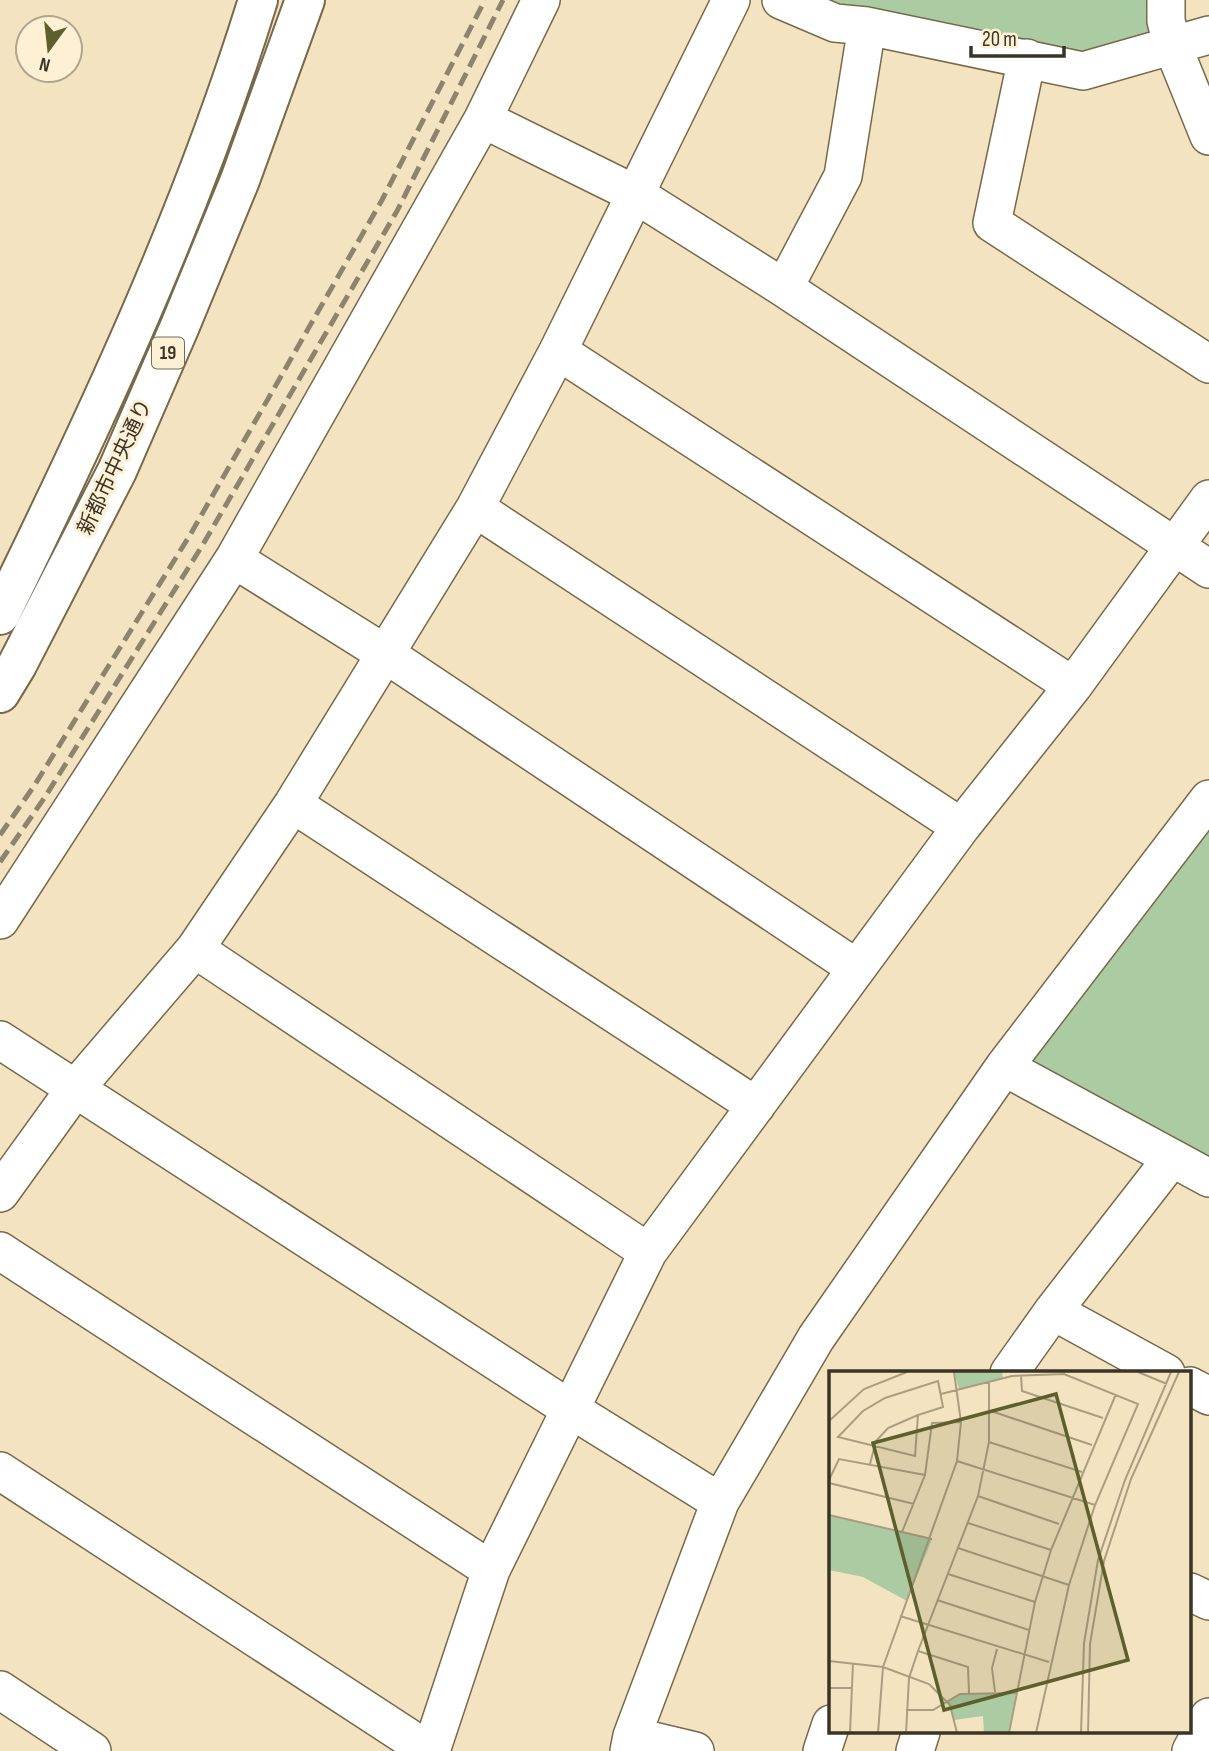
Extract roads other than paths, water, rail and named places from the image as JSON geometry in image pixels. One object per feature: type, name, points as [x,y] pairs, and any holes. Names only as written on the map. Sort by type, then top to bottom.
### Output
[{"type":"main road","name":"新都市中央通り","points":[[0,615],[78,456],[144,311],[202,163],[258,0]]},
{"type":"main road","name":"新都市中央通り","points":[[0,692],[17,665],[117,471],[240,180],[305,0]]},
{"type":"street","points":[[0,920],[234,559],[483,119],[541,0]]},
{"type":"street","points":[[0,1193],[75,1089],[195,949],[293,804],[475,508],[558,351],[731,0]]},
{"type":"street","points":[[781,0],[835,23],[867,26],[1083,71],[1209,36]]},
{"type":"street","points":[[1166,0],[1166,21],[1173,47],[1209,136]]},
{"type":"street","points":[[783,288],[843,176],[867,26]]},
{"type":"street","points":[[1027,58],[992,223],[1209,364]]},
{"type":"street","points":[[483,119],[635,194],[783,288],[1209,569]]},
{"type":"street","points":[[558,351],[1073,686]]},
{"type":"street","points":[[0,1471],[430,1751],[491,1570],[648,1252],[961,827],[1073,686],[1209,499]]},
{"type":"street","points":[[475,508],[961,827]]},
{"type":"street","points":[[234,559],[384,653],[856,968]]},
{"type":"street","points":[[695,1751],[631,1744],[720,1502],[816,1338],[1004,1068],[1209,799]]},
{"type":"street","points":[[293,804],[756,1106]]},
{"type":"street","points":[[195,949],[648,1252]]},
{"type":"street","points":[[0,1040],[570,1409],[720,1502]]},
{"type":"street","points":[[1004,1068],[1209,1178]]},
{"type":"street","points":[[1010,1371],[1053,1311],[1172,1158]]},
{"type":"street","points":[[0,1251],[491,1570]]},
{"type":"street","points":[[1053,1311],[1162,1371]]},
{"type":"street","points":[[1192,1387],[1209,1396]]},
{"type":"street","points":[[1192,1593],[1209,1601]]},
{"type":"street","points":[[0,1690],[92,1751]]},
{"type":"street","points":[[822,1751],[829,1730]]},
{"type":"street","points":[[915,1751],[920,1734]]},
{"type":"railway","points":[[0,835],[34,786],[190,535],[382,200],[485,0]]},
{"type":"railway","points":[[0,862],[45,797],[202,546],[397,211],[503,0]]}]
